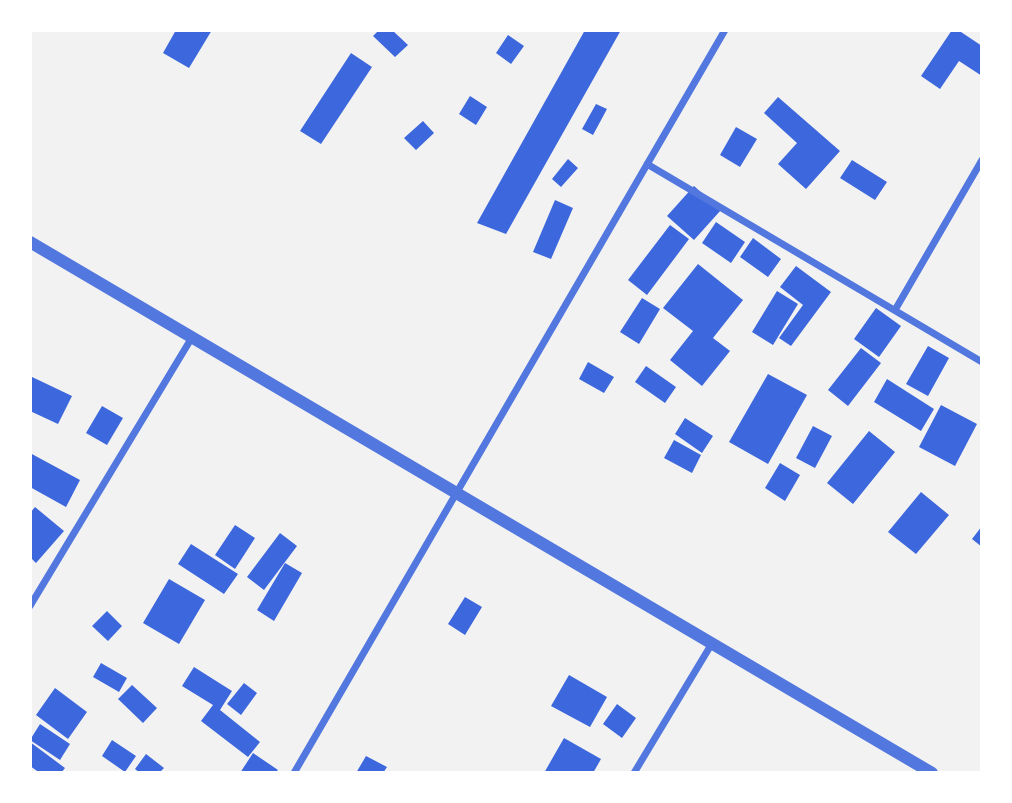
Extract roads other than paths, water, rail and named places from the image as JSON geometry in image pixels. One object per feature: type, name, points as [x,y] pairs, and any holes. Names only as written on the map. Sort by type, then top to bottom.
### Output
[{"type":"street","points":[[294,773],[725,30]]},
{"type":"street","points":[[895,310],[982,160]]},
{"type":"street","points":[[647,164],[982,362]]},
{"type":"street","points":[[30,242],[932,773]]},
{"type":"street","points":[[30,606],[191,339]]},
{"type":"street","points":[[634,773],[711,645]]}]
